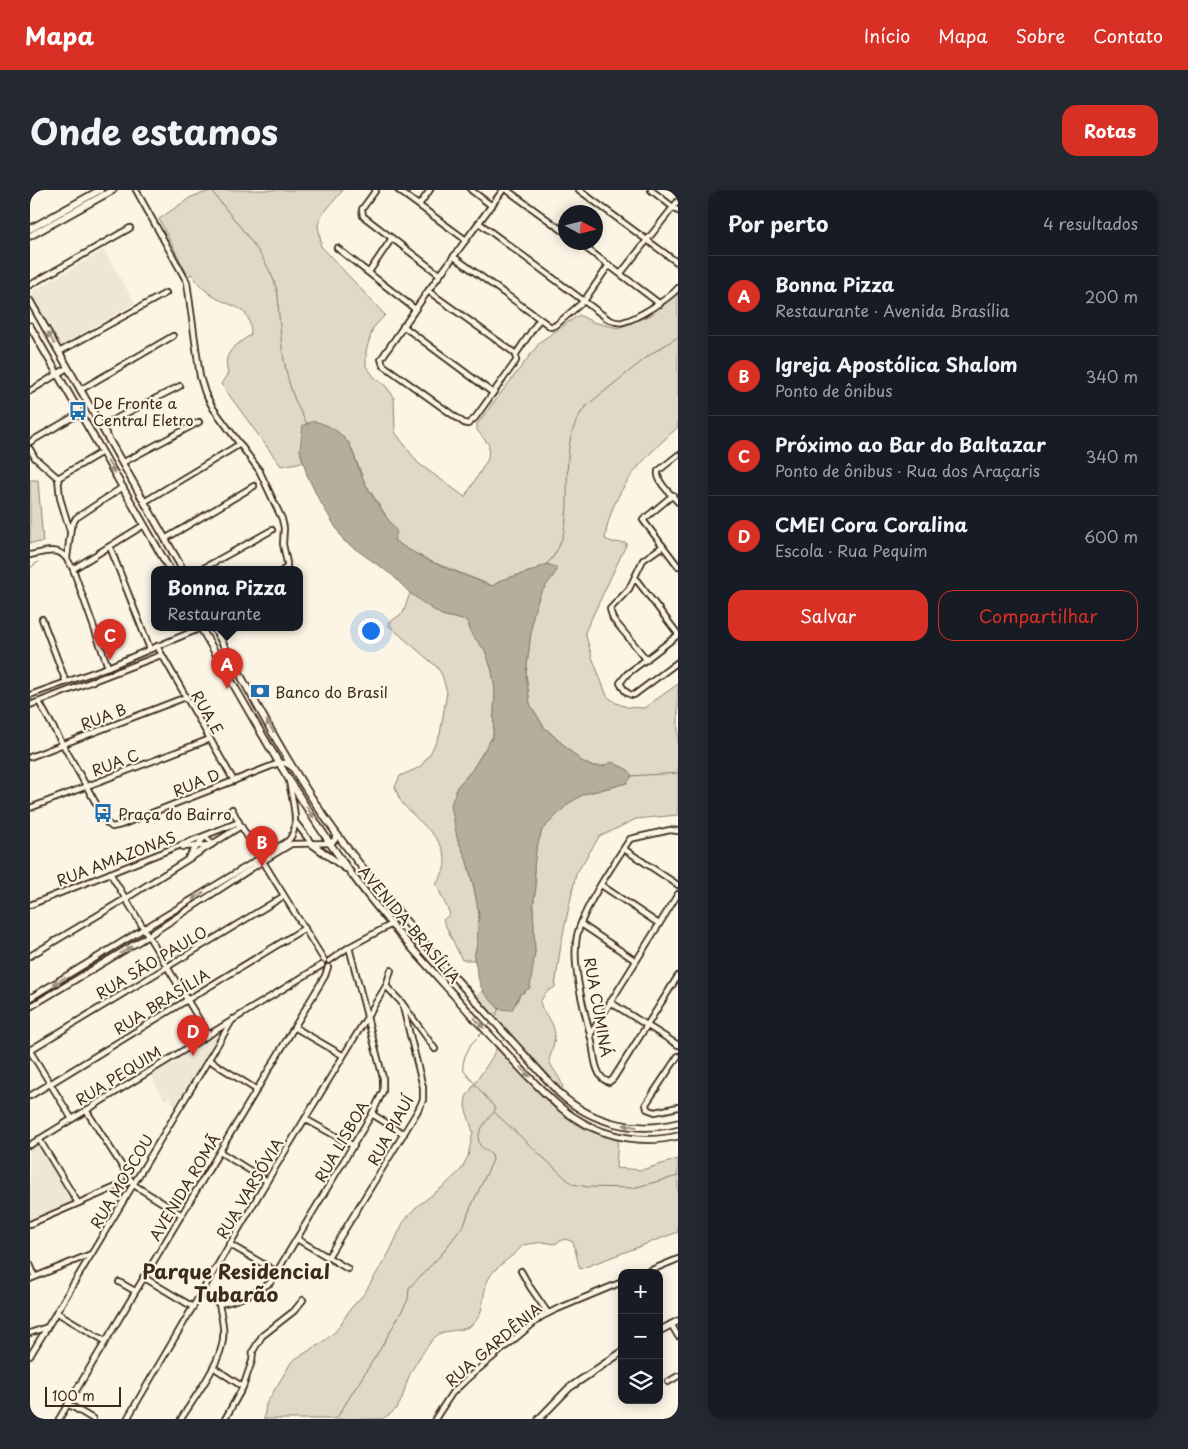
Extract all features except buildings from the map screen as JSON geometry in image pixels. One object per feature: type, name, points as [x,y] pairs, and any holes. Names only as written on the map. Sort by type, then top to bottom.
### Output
[{"type":"street","points":[[30,228],[100,190]]},
{"type":"street","points":[[30,236],[113,190]]},
{"type":"street","points":[[136,190],[187,282],[201,385],[213,408],[264,478],[282,519],[284,528],[283,544],[287,563],[286,566]]},
{"type":"street","points":[[376,190],[362,209],[363,216],[440,275]]},
{"type":"street","points":[[398,190],[466,240]]},
{"type":"street","points":[[419,205],[430,190]]},
{"type":"street","points":[[471,190],[492,206]]},
{"type":"street","points":[[539,320],[516,354],[516,361],[475,418],[468,424],[383,365],[381,361],[382,356],[428,291],[505,190],[558,227]]},
{"type":"street","points":[[579,190],[678,264]]},
{"type":"street","points":[[651,190],[678,211]]},
{"type":"street","points":[[621,274],[678,201]]},
{"type":"street","points":[[479,223],[608,319],[616,322],[624,322],[660,304],[678,288]]},
{"type":"street","points":[[30,285],[130,228]]},
{"type":"street","points":[[369,272],[392,238]]},
{"type":"street","points":[[337,248],[415,309]]},
{"type":"street","points":[[589,250],[660,304]]},
{"type":"street","points":[[454,257],[548,327],[556,325],[584,301],[609,265]]},
{"type":"street","points":[[428,291],[516,354]]},
{"type":"street","points":[[59,352],[166,293]]},
{"type":"street","points":[[30,301],[181,566]]},
{"type":"street","points":[[30,326],[168,566]]},
{"type":"street","points":[[403,326],[493,393]]},
{"type":"street","points":[[80,390],[173,336]]},
{"type":"street","points":[[30,391],[67,368]]},
{"type":"street","points":[[87,426],[101,426],[180,386]]},
{"type":"street","points":[[31,442],[80,413]]},
{"type":"street","points":[[122,463],[199,422]]},
{"type":"street","points":[[124,489],[130,493],[138,505],[240,444]]},
{"type":"street","points":[[30,448],[35,458],[58,478],[60,498],[70,533]]},
{"type":"street","points":[[58,478],[102,452]]},
{"type":"street","points":[[678,455],[657,472],[678,502]]},
{"type":"street","points":[[165,539],[254,486]]},
{"type":"street","points":[[67,558],[73,522],[79,514],[124,489]]},
{"type":"street","points":[[673,495],[643,520],[678,566]]},
{"type":"street","points":[[73,569],[144,525]]},
{"type":"street","points":[[207,566],[272,530]]},
{"type":"street","points":[[647,660],[613,619],[610,612],[611,608],[627,592],[643,560],[663,546]]},
{"type":"street","points":[[110,547],[150,649]]},
{"type":"street","points":[[30,555],[57,552],[64,554],[67,558],[73,569],[108,666]]},
{"type":"street","points":[[635,578],[678,635],[627,674],[620,683],[629,695],[634,696],[678,662]]},
{"type":"street","points":[[42,619],[66,682]]},
{"type":"street","points":[[30,695],[194,631]]},
{"type":"street","name":"AVENIDA BRASÍLIA","points":[[203,631],[288,778],[349,871],[440,981],[492,1037],[547,1095],[566,1113],[580,1122],[595,1129],[628,1138],[664,1139],[678,1136]]},
{"type":"street","name":"AVENIDA BRASÍLIA","points":[[216,631],[294,769],[335,831],[417,934],[560,1094],[584,1112],[600,1119],[630,1126],[660,1127],[678,1123]]},
{"type":"street","name":"RUA E","points":[[158,646],[161,655],[234,781]]},
{"type":"street","points":[[30,705],[161,655]]},
{"type":"street","name":"RUA B","points":[[30,757],[186,697]]},
{"type":"street","points":[[39,702],[87,786]]},
{"type":"street","name":"RUA C","points":[[30,808],[210,740]]},
{"type":"street","points":[[279,763],[286,763],[294,769]]},
{"type":"street","name":"RUA D","points":[[87,786],[107,823],[112,827],[279,763]]},
{"type":"street","points":[[30,1007],[148,936],[288,841],[294,834],[296,823],[288,778]]},
{"type":"street","points":[[232,809],[325,962]]},
{"type":"street","points":[[296,823],[312,844],[349,871]]},
{"type":"street","points":[[30,956],[211,846],[240,824]]},
{"type":"street","name":"RUA AMAZONAS","points":[[30,904],[240,824]]},
{"type":"street","points":[[678,831],[670,830],[632,837],[624,849],[678,885]]},
{"type":"street","points":[[30,998],[262,859],[291,844],[330,843],[334,840],[335,831]]},
{"type":"street","points":[[186,861],[206,836],[210,840],[211,846]]},
{"type":"street","points":[[176,848],[211,846]]},
{"type":"street","name":"RUA CUMINÁ","points":[[624,849],[601,886],[581,924],[577,937],[576,957],[584,1009],[599,1072],[606,1081],[609,1082],[612,1079],[646,1025]]},
{"type":"street","points":[[110,873],[208,1034]]},
{"type":"street","points":[[601,886],[659,924]]},
{"type":"street","points":[[590,1035],[678,894]]},
{"type":"street","name":"RUA SÃO PAULO","points":[[30,1050],[284,896]]},
{"type":"street","name":"RUA PEQUIM","points":[[30,1145],[349,947],[392,924]]},
{"type":"street","points":[[581,924],[636,961]]},
{"type":"street","name":"RUA BRASÍLIA","points":[[30,1096],[305,928]]},
{"type":"street","name":"RUA LISBOA","points":[[219,1304],[243,1298],[257,1292],[270,1282],[354,1146],[382,1096],[384,1082],[349,947]]},
{"type":"street","name":"AVENIDA ROMÃ","points":[[59,1419],[325,976],[328,967],[324,967],[325,962]]},
{"type":"street","name":"RUA VARSÓVIA","points":[[127,1419],[342,1055],[386,986],[391,970]]},
{"type":"street","points":[[646,1025],[678,976]]},
{"type":"street","points":[[386,986],[402,1003],[436,1049]]},
{"type":"street","points":[[610,1002],[678,1045]]},
{"type":"street","name":"RUA PIAUÍ","points":[[328,1257],[418,1112],[424,1097],[412,1039],[402,1003]]},
{"type":"street","name":"RUA MOSCOU","points":[[30,1356],[233,1019]]},
{"type":"street","points":[[294,1027],[342,1055]]},
{"type":"street","points":[[30,1050],[72,1119]]},
{"type":"street","points":[[678,1056],[647,1102],[647,1109],[655,1112],[678,1107]]},
{"type":"street","points":[[208,1060],[257,1090]]},
{"type":"street","points":[[86,1110],[130,1181],[182,1215]]},
{"type":"street","points":[[372,1114],[404,1134]]},
{"type":"street","points":[[305,1119],[354,1146]]},
{"type":"street","points":[[39,1139],[78,1203]]},
{"type":"street","points":[[220,1152],[267,1181]]},
{"type":"street","points":[[30,1224],[130,1181]]},
{"type":"street","points":[[297,1239],[348,1269]]},
{"type":"street","points":[[229,1244],[277,1272]]},
{"type":"street","points":[[30,1264],[32,1278],[92,1254]]},
{"type":"street","points":[[654,1269],[678,1259]]},
{"type":"street","points":[[521,1271],[548,1313]]},
{"type":"street","points":[[143,1277],[193,1307]]},
{"type":"street","points":[[119,1282],[135,1291]]},
{"type":"street","name":"RUA GARDÊNIA","points":[[434,1419],[452,1393],[541,1317],[618,1284]]},
{"type":"street","points":[[181,1419],[213,1366],[223,1342],[224,1327],[219,1304],[202,1292]]},
{"type":"street","points":[[225,1419],[243,1387],[251,1366],[253,1350],[262,1336],[294,1311],[303,1300]]},
{"type":"street","points":[[56,1312],[105,1341]]},
{"type":"street","points":[[663,1329],[678,1320]]},
{"type":"street","points":[[671,1324],[678,1336]]},
{"type":"street","points":[[30,1333],[47,1327]]},
{"type":"street","points":[[539,1419],[569,1388],[618,1355]]},
{"type":"street","points":[[213,1366],[243,1387]]},
{"type":"street","points":[[668,1382],[678,1376]]},
{"type":"street","points":[[68,1404],[93,1419]]},
{"type":"shaded area","points":[[214,190],[343,190],[322,215],[318,225],[320,245],[385,315],[373,328],[366,351],[366,366],[394,397],[395,432],[418,463],[465,497],[488,459],[489,445],[477,430],[477,424],[541,341],[579,315],[593,322],[618,328],[651,315],[678,293],[678,427],[641,464],[622,490],[614,505],[608,521],[605,539],[612,542],[627,543],[585,632],[592,657],[607,696],[616,703],[627,707],[644,708],[678,684],[678,815],[636,819],[599,837],[576,874],[561,944],[555,987],[546,992],[540,1002],[553,1025],[555,1035],[549,1060],[561,1082],[563,1091],[476,996],[483,991],[499,1009],[516,1004],[520,994],[525,992],[535,952],[533,907],[536,887],[534,867],[536,850],[542,830],[569,803],[584,794],[617,786],[628,770],[620,766],[591,766],[580,760],[544,727],[530,704],[526,674],[533,615],[540,594],[556,572],[547,564],[532,571],[501,580],[493,586],[430,561],[407,549],[394,540],[385,514],[365,483],[349,442],[300,450],[303,462],[281,466],[221,384],[228,373],[226,366],[229,354],[251,334],[249,319],[243,311],[208,292],[197,282],[192,274],[188,276],[159,219],[191,197]]},
{"type":"shaded area","points":[[104,250],[135,303],[60,346],[30,293]]},
{"type":"shaded area","points":[[314,421],[337,431],[344,438],[353,453],[369,490],[397,532],[394,540],[405,548],[442,566],[493,586],[501,580],[532,571],[547,564],[556,567],[556,572],[540,594],[533,615],[526,674],[530,704],[544,727],[580,760],[591,766],[601,767],[612,762],[628,770],[632,776],[627,783],[584,794],[569,803],[542,830],[536,850],[534,867],[536,887],[533,907],[535,952],[530,988],[520,994],[512,1010],[499,1009],[485,994],[480,985],[474,957],[479,914],[466,858],[457,838],[451,805],[457,787],[472,770],[493,736],[495,690],[492,671],[485,650],[472,635],[467,621],[442,615],[426,605],[410,593],[392,575],[344,541],[318,498],[307,475],[300,450],[303,425]]},
{"type":"shaded area","points":[[30,480],[38,480],[43,542],[30,543]]},
{"type":"shaded area","points":[[410,593],[442,615],[467,621],[472,635],[485,650],[492,671],[495,690],[493,736],[472,770],[457,787],[457,838],[466,858],[479,914],[474,960],[462,960],[443,920],[450,914],[436,884],[443,871],[445,860],[443,850],[437,840],[402,802],[395,787],[400,776],[420,767],[430,754],[440,734],[447,692],[442,675],[437,667],[387,624],[403,613]]},
{"type":"shaded area","points":[[214,1034],[217,1038],[175,1107],[170,1097],[164,1100],[150,1073]]},
{"type":"shaded area","points":[[497,1047],[553,1107],[585,1129],[618,1139],[616,1168],[642,1170],[678,1159],[678,1232],[580,1269],[573,1242],[565,1239],[554,1244],[543,1242],[523,1245],[491,1275],[486,1286],[482,1308],[474,1323],[465,1328],[439,1334],[428,1345],[410,1375],[400,1403],[390,1414],[382,1419],[264,1419],[266,1404],[292,1361],[323,1342],[336,1331],[351,1308],[364,1294],[389,1253],[403,1223],[415,1208],[461,1170],[468,1156],[473,1132],[465,1107],[466,1097]]},
{"type":"shaded area","points":[[38,1144],[74,1201],[30,1220],[30,1149]]},
{"type":"waterway","points":[[211,190],[260,254],[275,282],[286,372],[295,399],[308,425]]},
{"type":"waterway","points":[[214,193],[217,190]]},
{"type":"waterway","points":[[547,564],[559,548],[565,529],[568,465],[570,444],[575,424],[586,406],[651,354],[678,337]]},
{"type":"waterway","points":[[30,568],[38,562]]},
{"type":"waterway","points":[[630,776],[678,773]]},
{"type":"waterway","points":[[495,1018],[499,1008]]},
{"type":"waterway","points":[[487,1028],[492,1021]]},
{"type":"waterway","points":[[484,1031],[471,1044],[465,1056],[464,1071],[495,1108],[494,1112],[572,1184],[588,1187],[633,1188],[678,1176]]},
{"type":"waterway","points":[[336,1419],[382,1346],[408,1300],[409,1288],[441,1255],[465,1223],[493,1160],[492,1155],[481,1146],[479,1141],[482,1127],[493,1113]]},
{"type":"place","name":"De Fronte a Central Eletro","points":[[78,411]]},
{"type":"place","name":"Próximo ao Bar do Baltazar","points":[[110,660]]},
{"type":"place","name":"Bonna Pizza","points":[[227,689]]},
{"type":"place","name":"Banco do Brasil","points":[[260,691]]},
{"type":"place","name":"Praça do Bairro","points":[[103,813]]},
{"type":"place","name":"Igreja Apostólica Shalom","points":[[262,867]]},
{"type":"place","name":"CMEI Cora Coralina","points":[[193,1056]]},
{"type":"district","name":"Parque Residencial Tubarão","points":[[236,1282]]}]
